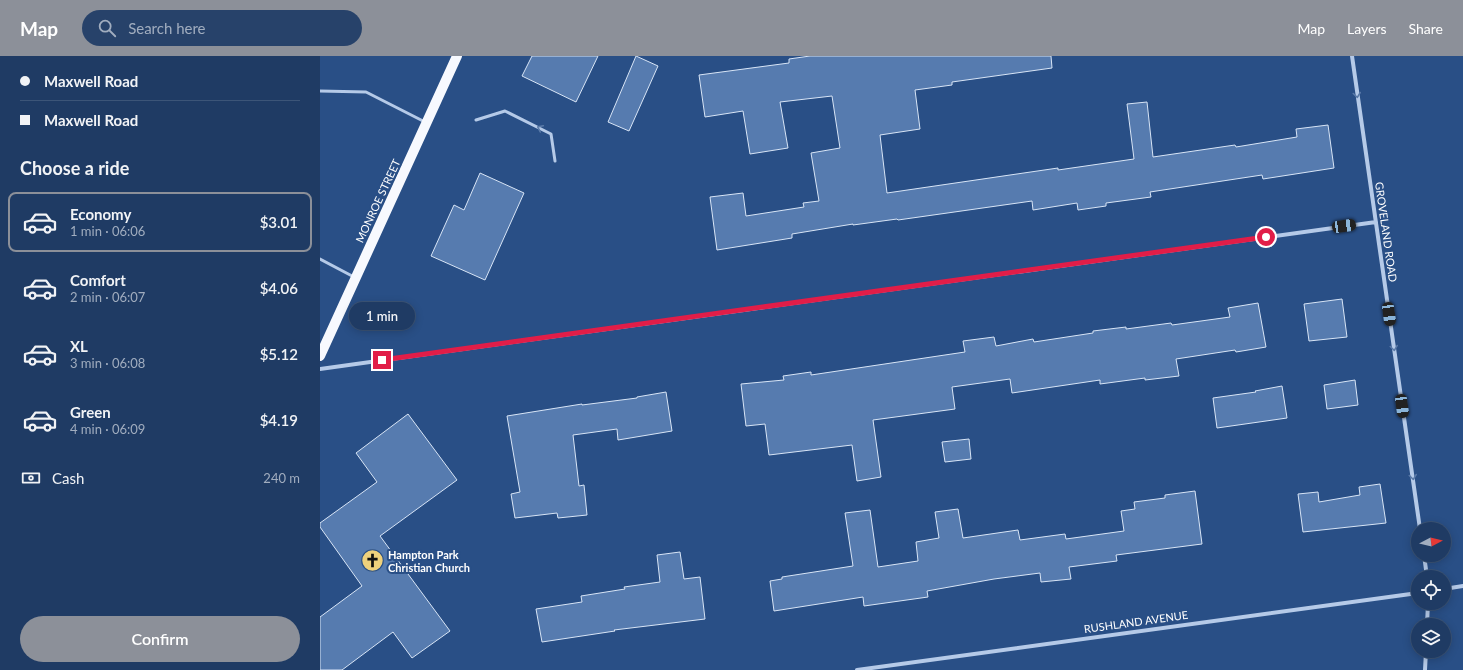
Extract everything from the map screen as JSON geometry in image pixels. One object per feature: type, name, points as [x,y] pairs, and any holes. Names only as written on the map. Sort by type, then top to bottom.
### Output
[{"type":"main road","name":"MONROE STREET","points":[[320,356],[457,56]]},
{"type":"street","name":"GROVELAND ROAD","points":[[1352,56],[1419,522]]},
{"type":"street","points":[[320,369],[1376,222]]},
{"type":"street","points":[[1451,588],[1463,586]]},
{"type":"street","name":"RUSHLAND AVENUE","points":[[857,670],[1411,594]]},
{"type":"street","points":[[1425,670],[1426,658]]},
{"type":"lane","points":[[320,91],[366,92],[426,123]]},
{"type":"lane","points":[[476,120],[505,111],[550,134],[555,161]]},
{"type":"lane","points":[[320,259],[356,278]]},
{"type":"building","points":[[532,56],[598,56],[576,102],[522,76]]},
{"type":"building","points":[[636,56],[658,66],[629,131],[608,122]]},
{"type":"building","points":[[810,56],[1051,56],[1052,68],[952,82],[952,85],[915,90],[920,129],[880,135],[887,193],[1058,168],[1058,170],[1134,159],[1127,104],[1147,102],[1153,157],[1235,145],[1236,147],[1297,137],[1296,129],[1328,125],[1334,168],[1263,179],[1262,175],[1150,192],[1151,197],[1106,203],[1106,206],[1078,210],[1077,203],[1033,210],[1032,201],[898,220],[853,224],[792,234],[792,238],[717,250],[710,197],[743,193],[746,216],[804,207],[803,203],[819,201],[811,153],[840,148],[832,96],[780,102],[788,148],[750,154],[743,111],[705,117],[699,75],[789,63],[789,59]]},
{"type":"building","points":[[480,173],[524,193],[485,280],[431,256],[454,205],[464,210]]},
{"type":"building","points":[[1342,299],[1347,337],[1309,341],[1304,304]]},
{"type":"building","points":[[1258,303],[1266,347],[1176,359],[1179,376],[1145,380],[1145,378],[1100,384],[1100,380],[1012,393],[1010,379],[952,387],[955,409],[873,420],[881,477],[857,481],[852,445],[769,455],[765,424],[746,426],[741,384],[784,380],[783,376],[811,372],[811,375],[965,352],[963,341],[994,337],[996,346],[1033,339],[1034,342],[1093,333],[1093,331],[1126,327],[1126,329],[1171,323],[1172,325],[1230,317],[1228,308]]},
{"type":"building","points":[[1355,380],[1358,405],[1327,409],[1324,385]]},
{"type":"building","points":[[1282,386],[1287,418],[1217,428],[1213,398],[1256,392],[1255,391]]},
{"type":"building","points":[[666,392],[672,431],[618,440],[617,429],[573,435],[579,486],[584,485],[587,515],[558,518],[557,513],[515,518],[511,494],[520,492],[507,416],[582,404],[637,398]]},
{"type":"building","name":"Hampton Park Christian Church","points":[[408,414],[457,480],[380,536],[450,631],[412,658],[393,632],[342,670],[320,670],[320,617],[362,586],[320,527],[320,523],[377,482],[356,453]]},
{"type":"building","points":[[969,439],[971,459],[945,462],[942,442]]},
{"type":"building","points":[[1380,484],[1386,523],[1303,532],[1298,494],[1318,492],[1319,502],[1360,495],[1359,487]]},
{"type":"building","points":[[1195,491],[1202,544],[1116,555],[1117,561],[1069,567],[1071,579],[1041,582],[1040,573],[994,579],[927,591],[928,597],[864,606],[863,597],[774,611],[770,581],[782,579],[782,577],[853,566],[845,513],[870,510],[878,567],[918,561],[916,542],[939,538],[935,512],[958,509],[963,538],[1018,530],[1020,540],[1065,534],[1066,539],[1124,531],[1121,511],[1135,509],[1134,502],[1165,498],[1165,495]]},
{"type":"building","points":[[680,552],[684,579],[700,577],[705,619],[614,630],[615,631],[542,642],[536,609],[582,602],[581,596],[625,589],[624,587],[660,582],[657,555]]},
{"type":"place","name":"Hampton Park Christian Church","points":[[372,561]]},
{"type":"route","points":[[382,360],[1266,237]]}]
